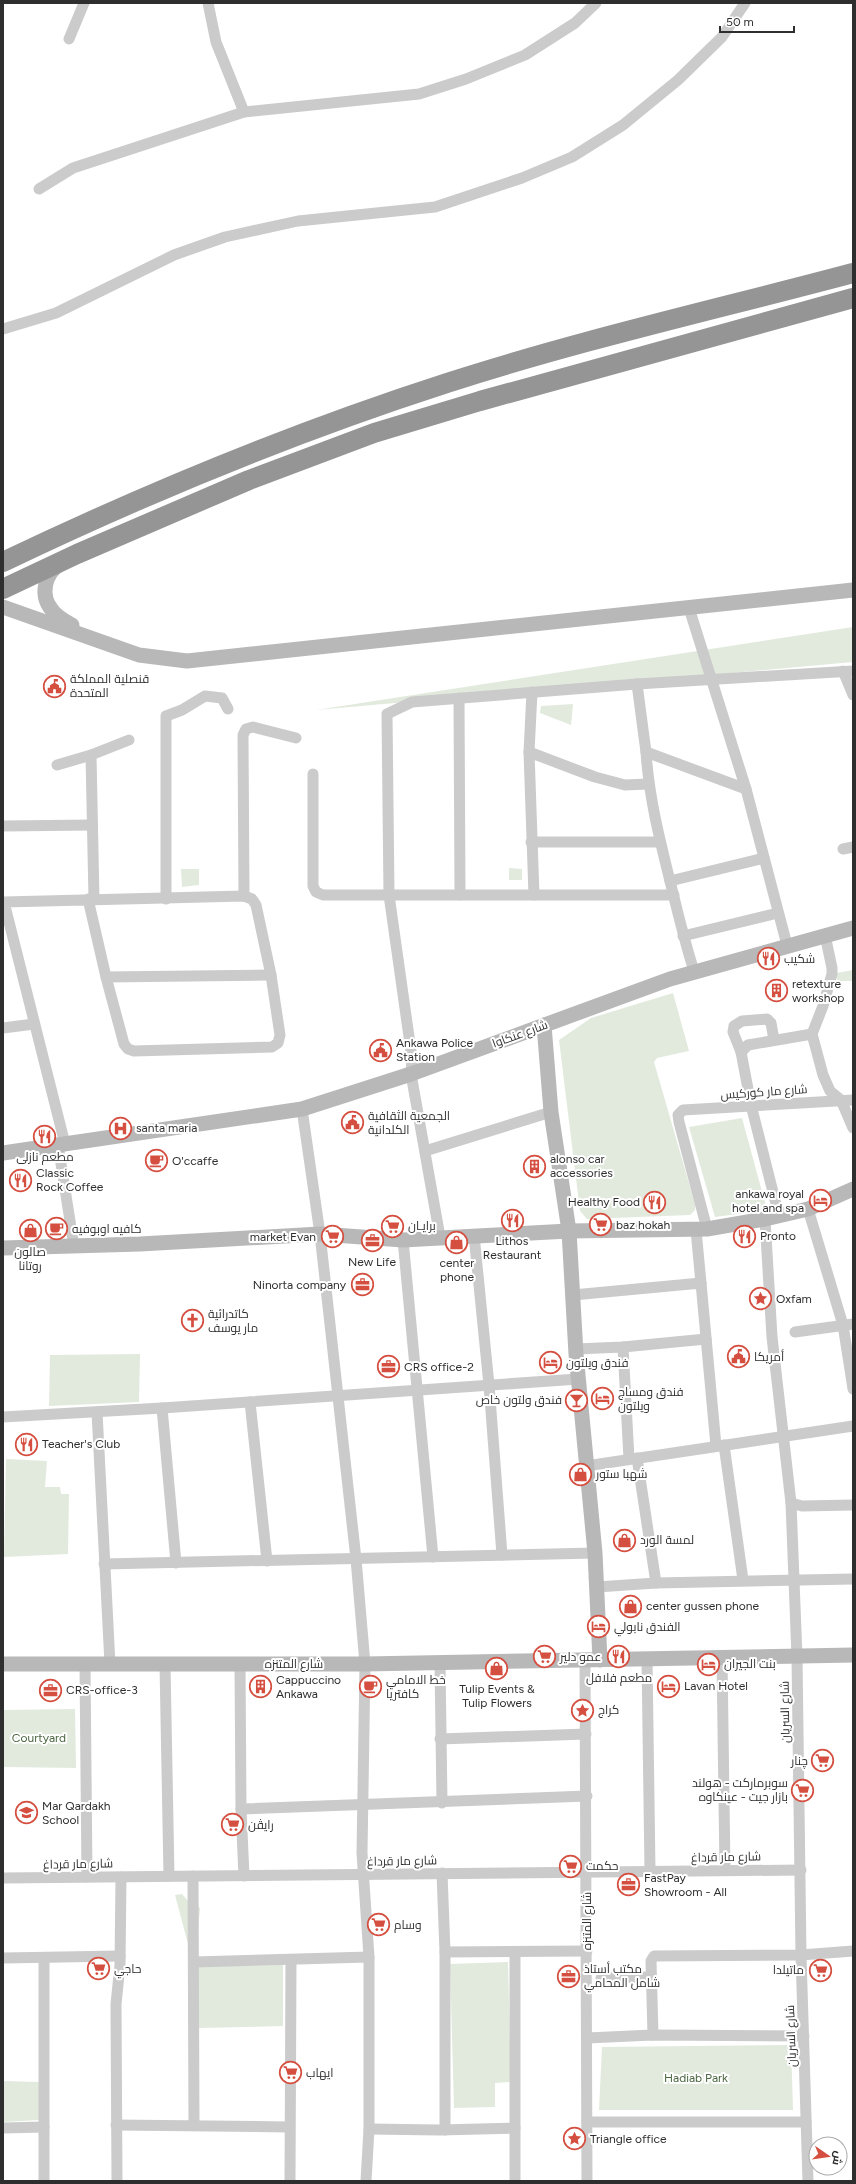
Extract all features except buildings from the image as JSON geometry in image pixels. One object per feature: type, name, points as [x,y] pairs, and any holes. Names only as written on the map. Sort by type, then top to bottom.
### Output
[{"type":"highway","points":[[3,562],[120,508],[312,430],[448,383],[608,338],[853,273]]},
{"type":"highway","points":[[3,589],[76,554],[249,480],[374,433],[611,364],[853,298]]},
{"type":"highway","points":[[608,338],[611,364]]},
{"type":"street","points":[[69,39],[84,3]]},
{"type":"street","points":[[208,3],[216,42],[244,112]]},
{"type":"street","points":[[39,188],[73,168],[244,112],[419,94],[439,88],[466,79],[524,55],[575,22],[596,3]]},
{"type":"street","points":[[3,329],[56,313],[174,255],[225,237],[298,221],[435,207],[522,178],[572,157],[623,125],[678,80],[722,37],[745,3]]},
{"type":"street","points":[[76,554],[57,566],[50,574],[46,585],[46,600],[57,616],[98,641]]},
{"type":"street","points":[[3,607],[139,655],[187,661],[853,590]]},
{"type":"street","points":[[689,608],[710,679],[746,789],[787,945]]},
{"type":"street","points":[[440,1237],[411,1074],[412,1058],[389,895],[387,714],[412,702],[637,684],[848,671],[853,695]]},
{"type":"street","points":[[637,684],[646,752],[648,784],[660,842],[683,936],[694,971]]},
{"type":"street","points":[[532,692],[529,752],[534,895]]},
{"type":"street","points":[[166,899],[166,716],[182,710],[205,696],[222,698],[228,709]]},
{"type":"street","points":[[459,698],[460,895]]},
{"type":"street","points":[[244,896],[243,735],[246,729],[253,727],[296,738]]},
{"type":"street","points":[[57,765],[90,755],[129,740]]},
{"type":"street","points":[[529,752],[595,778],[625,785],[648,784]]},
{"type":"street","points":[[646,752],[746,789]]},
{"type":"street","points":[[74,1246],[62,1145],[4,902],[91,899],[166,899],[244,896],[252,899],[256,905],[271,975],[280,1035],[278,1043],[272,1047],[134,1051],[128,1049],[124,1044],[106,977],[91,899],[92,825],[90,755]]},
{"type":"street","points":[[313,774],[313,886],[316,892],[323,895],[674,895]]},
{"type":"street","points":[[3,826],[92,825]]},
{"type":"street","points":[[531,842],[660,842]]},
{"type":"street","points":[[670,880],[764,858]]},
{"type":"street","points":[[683,936],[778,914]]},
{"type":"street","name":"شارع عنكاوا","points":[[3,1153],[302,1109],[411,1074],[694,971],[853,928]]},
{"type":"street","points":[[825,935],[832,974],[823,1006],[812,1034],[823,1075],[830,1091],[841,1100],[853,1128]]},
{"type":"street","points":[[106,977],[271,975]]},
{"type":"street","name":"شارع السريان","points":[[774,1040],[771,1023],[767,1019],[742,1020],[734,1026],[733,1032],[741,1052],[772,1218],[772,1337],[785,1436],[791,1502],[797,1657],[801,1955],[808,2181]]},
{"type":"street","points":[[3,1028],[34,1024]]},
{"type":"street","points":[[544,1025],[551,1112],[569,1231],[578,1379],[595,1553],[597,1587],[593,1660]]},
{"type":"street","points":[[741,1052],[748,1045],[812,1034]]},
{"type":"street","name":"شارع مار كوركيس","points":[[702,1229],[678,1115],[683,1110],[853,1100]]},
{"type":"street","points":[[302,1109],[320,1234],[356,1559],[365,1664],[362,1805],[369,1958],[369,2129],[366,2181]]},
{"type":"street","points":[[425,1151],[551,1112]]},
{"type":"street","points":[[3,1248],[320,1234],[404,1240],[569,1231],[702,1229],[772,1218],[808,1209],[853,1190]]},
{"type":"street","points":[[808,1209],[848,1325],[853,1389]]},
{"type":"street","points":[[702,1229],[701,1283],[706,1339],[720,1446],[743,1580]]},
{"type":"street","points":[[474,1235],[489,1385],[502,1556]]},
{"type":"street","points":[[404,1240],[433,1557]]},
{"type":"street","points":[[573,1295],[701,1283]]},
{"type":"street","points":[[795,1332],[848,1325]]},
{"type":"street","points":[[576,1348],[623,1347],[706,1339]]},
{"type":"street","points":[[623,1347],[633,1459],[656,1583]]},
{"type":"street","points":[[3,1417],[162,1408],[578,1379]]},
{"type":"street","points":[[250,1402],[267,1561]]},
{"type":"street","points":[[162,1408],[176,1563]]},
{"type":"street","points":[[97,1412],[110,1664]]},
{"type":"street","points":[[586,1466],[853,1426]]},
{"type":"street","points":[[791,1502],[802,1506],[853,1505]]},
{"type":"street","points":[[104,1564],[595,1553]]},
{"type":"street","points":[[597,1587],[743,1580],[853,1579]]},
{"type":"street","name":"شارع المتنزه","points":[[3,1664],[365,1664],[853,1655]]},
{"type":"street","points":[[722,1658],[725,1870]]},
{"type":"street","points":[[647,1659],[650,1871]]},
{"type":"street","name":"شارع المتنزه","points":[[587,2181],[586,1734],[593,1660]]},
{"type":"street","points":[[440,1663],[442,1803]]},
{"type":"street","points":[[85,1664],[87,1877]]},
{"type":"street","points":[[165,1664],[169,1876]]},
{"type":"street","points":[[240,1664],[241,1809],[244,1876]]},
{"type":"street","points":[[440,1739],[586,1734]]},
{"type":"street","points":[[241,1809],[442,1803],[587,1796]]},
{"type":"street","name":"شارع مار قرداغ","points":[[3,1878],[801,1870]]},
{"type":"street","points":[[442,1873],[445,1952],[445,2130]]},
{"type":"street","points":[[193,1876],[194,2125]]},
{"type":"street","points":[[117,2181],[116,2004],[120,1956],[121,1877]]},
{"type":"street","points":[[445,1952],[587,1951]]},
{"type":"street","points":[[653,2035],[650,1960],[654,1956],[801,1955],[853,1951]]},
{"type":"street","points":[[515,1952],[515,2181]]},
{"type":"street","points":[[3,1958],[120,1956]]},
{"type":"street","points":[[44,1958],[44,2181]]},
{"type":"street","points":[[194,1962],[369,1958]]},
{"type":"street","points":[[290,2181],[289,2127],[291,1960]]},
{"type":"street","points":[[601,1978],[651,1977]]},
{"type":"street","points":[[587,2038],[653,2035],[804,2036]]},
{"type":"street","points":[[587,2122],[806,2122]]},
{"type":"street","points":[[116,2125],[289,2127]]},
{"type":"street","points":[[3,2128],[44,2127]]},
{"type":"street","points":[[369,2129],[445,2130],[515,2128]]},
{"type":"green space","points":[[853,627],[853,662],[316,710]]},
{"type":"green space","points":[[573,704],[571,725],[540,713],[541,706]]},
{"type":"green space","points":[[509,868],[522,869],[522,880],[509,880]]},
{"type":"green space","points":[[181,869],[199,869],[199,885],[182,887]]},
{"type":"green space","points":[[853,970],[853,981],[837,981],[837,973]]},
{"type":"green space","points":[[673,993],[689,1051],[657,1058],[654,1062],[695,1204],[695,1210],[690,1215],[587,1219],[580,1211],[559,1040],[591,1018]]},
{"type":"green space","points":[[742,1118],[767,1210],[715,1217],[689,1127]]},
{"type":"green space","points":[[140,1354],[139,1402],[49,1406],[50,1355]]},
{"type":"green space","points":[[6,1459],[47,1461],[45,1487],[60,1487],[61,1494],[69,1494],[68,1554],[4,1557]]},
{"type":"green space","name":"Courtyard","points":[[75,1709],[76,1768],[3,1767],[3,1710]]},
{"type":"green space","points":[[182,1894],[189,1902],[200,1908],[197,1942],[188,1944],[175,1895]]},
{"type":"green space","points":[[508,1962],[511,2082],[495,2083],[495,2107],[454,2108],[450,1964]]},
{"type":"green space","points":[[283,1965],[283,2026],[199,2028],[196,1966]]},
{"type":"green space","name":"Hadiab Park","points":[[791,2045],[793,2110],[599,2110],[602,2047]]},
{"type":"green space","points":[[3,2081],[39,2082],[39,2120],[3,2122]]},
{"type":"place","name":"قنصلية المملكة المتحدة","points":[[54,686]]},
{"type":"place","name":"شكيب","points":[[768,959]]},
{"type":"place","name":"retexture workshop","points":[[776,991]]},
{"type":"place","name":"Ankawa Police Station","points":[[381,1050]]},
{"type":"place","name":"الجمعية الثقافية الكلدانية","points":[[353,1123]]},
{"type":"place","name":"santa maria","points":[[121,1128]]},
{"type":"place","name":"مطعم نازلى","points":[[45,1136]]},
{"type":"place","name":"O'ccaffe","points":[[157,1161]]},
{"type":"place","name":"alonso car accessories","points":[[535,1166]]},
{"type":"place","name":"Classic Rock Coffee","points":[[20,1180]]},
{"type":"place","name":"ankawa royal hotel and spa","points":[[820,1201]]},
{"type":"place","name":"Healthy Food","points":[[655,1202]]},
{"type":"place","name":"Lithos Restaurant","points":[[512,1220]]},
{"type":"place","name":"baz hokah","points":[[600,1225]]},
{"type":"place","name":"برایـان","points":[[392,1226]]},
{"type":"place","name":"كافيه اوبوفيه","points":[[56,1229]]},
{"type":"place","name":"صالون روتانا","points":[[30,1231]]},
{"type":"place","name":"Pronto","points":[[744,1236]]},
{"type":"place","name":"market Evan","points":[[332,1237]]},
{"type":"place","name":"New Life","points":[[372,1241]]},
{"type":"place","name":"center phone","points":[[457,1242]]},
{"type":"place","name":"Ninorta company","points":[[362,1285]]},
{"type":"place","name":"Oxfam","points":[[760,1299]]},
{"type":"place","name":"كاتدرائية مار يوسف","points":[[192,1321]]},
{"type":"place","name":"أمريكا","points":[[738,1357]]},
{"type":"place","name":"فندق ویلتون","points":[[550,1363]]},
{"type":"place","name":"CRS office-2","points":[[388,1367]]},
{"type":"place","name":"فندق ومساج ويلتون","points":[[603,1399]]},
{"type":"place","name":"فندق ولتون خاص","points":[[577,1400]]},
{"type":"place","name":"Teacher's Club","points":[[27,1444]]},
{"type":"place","name":"شهبا ستور","points":[[581,1474]]},
{"type":"place","name":"لمسة الورد","points":[[624,1540]]},
{"type":"place","name":"center gussen phone","points":[[630,1606]]},
{"type":"place","name":"الفندق نابولي","points":[[598,1627]]},
{"type":"place","name":"عمو دلير","points":[[545,1657]]},
{"type":"place","name":"مطعم فلافل","points":[[619,1657]]},
{"type":"place","name":"بنت الجيران","points":[[708,1664]]},
{"type":"place","name":"Tulip Events & Tulip Flowers","points":[[497,1668]]},
{"type":"place","name":"Lavan Hotel","points":[[669,1686]]},
{"type":"place","name":"Cappuccino Ankawa","points":[[260,1687]]},
{"type":"place","name":"خط الامامي كافتريا","points":[[370,1687]]},
{"type":"place","name":"CRS-office-3","points":[[50,1690]]},
{"type":"place","name":"كراج","points":[[582,1710]]},
{"type":"place","name":"چنار","points":[[823,1761]]},
{"type":"place","name":"سوبرماركت - هولند بازار جيت - عينكاوه","points":[[803,1790]]},
{"type":"place","name":"Mar Qardakh School","points":[[26,1813]]},
{"type":"place","name":"رایڤن","points":[[233,1825]]},
{"type":"place","name":"حكمت","points":[[571,1866]]},
{"type":"place","name":"FastPay Showroom - All","points":[[628,1885]]},
{"type":"place","name":"وسام","points":[[378,1925]]},
{"type":"place","name":"حاجي","points":[[98,1969]]},
{"type":"place","name":"ماتیلدا","points":[[820,1970]]},
{"type":"place","name":"مكتب أستاذ شامل المحامي","points":[[569,1976]]},
{"type":"place","name":"ايهاب","points":[[290,2073]]},
{"type":"place","name":"Triangle office","points":[[575,2139]]}]
